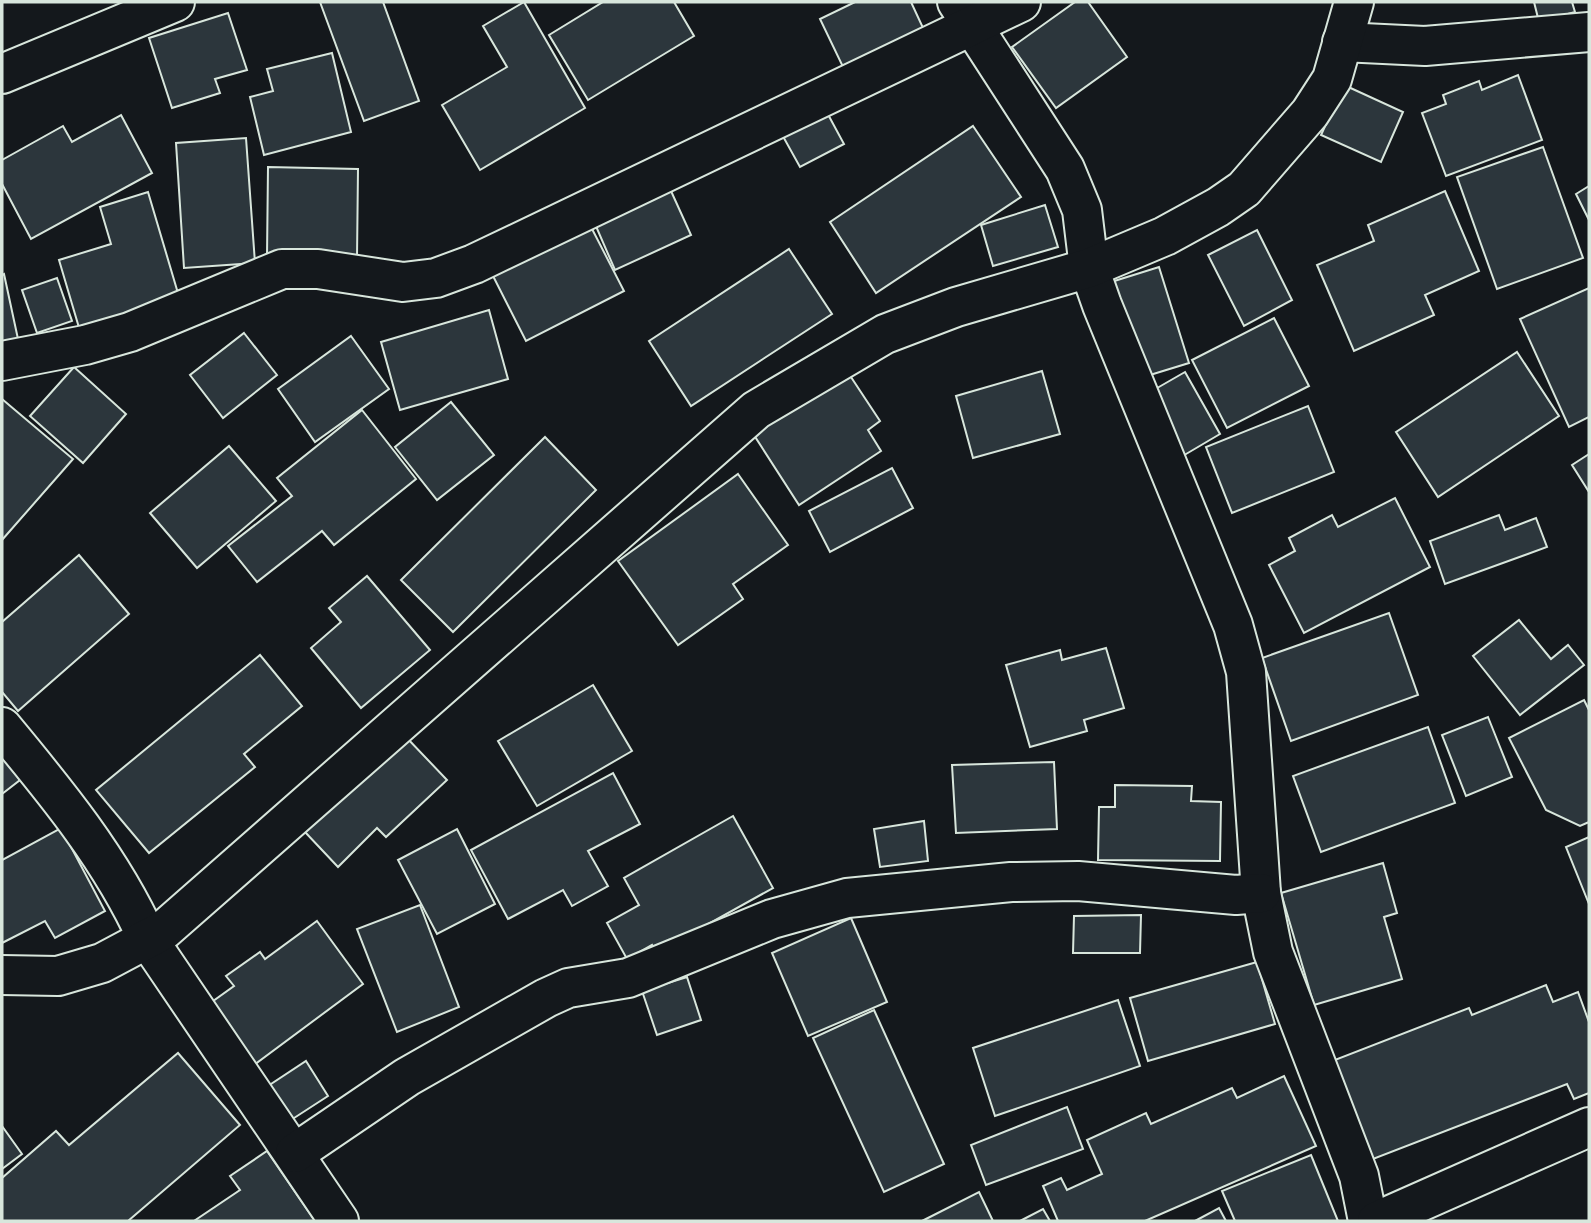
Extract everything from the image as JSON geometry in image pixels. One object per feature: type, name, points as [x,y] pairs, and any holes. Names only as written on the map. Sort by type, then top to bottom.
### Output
[{"type":"street","points":[[2,74],[175,2]]},
{"type":"street","points":[[2,361],[85,345],[130,332],[282,269],[318,269],[404,282],[436,278],[474,264],[965,14],[1021,2]]},
{"type":"street","points":[[2,975],[58,976],[102,964],[164,930],[756,410],[885,334],[956,307],[1089,268],[1165,236],[1218,207],[1244,189],[1310,113],[1332,79],[1354,2]]},
{"type":"street","points":[[965,14],[1065,169],[1082,210],[1089,268],[1233,625],[1246,672],[1261,893],[1272,952],[1359,1176],[1368,1221]]},
{"type":"street","points":[[1342,42],[1425,46],[1589,32]]},
{"type":"street","points":[[2,727],[102,857],[129,898],[147,938],[340,1221]]},
{"type":"street","points":[[295,1153],[407,1077],[568,988],[628,978],[772,919],[848,898],[1011,882],[1078,881],[1236,895],[1261,893]]},
{"type":"street","points":[[1377,1221],[1589,1127]]},
{"type":"building","points":[[320,2],[383,2],[419,101],[364,121]]},
{"type":"building","points":[[524,2],[585,108],[480,170],[442,105],[507,67],[483,26]]},
{"type":"building","points":[[603,2],[674,2],[694,36],[588,100],[549,35]]},
{"type":"building","points":[[855,2],[911,2],[924,30],[844,69],[820,19]]},
{"type":"building","points":[[1075,2],[1088,2],[1127,57],[1056,108],[1012,47]]},
{"type":"building","points":[[1534,2],[1572,2],[1575,12],[1539,22]]},
{"type":"building","points":[[228,13],[247,70],[215,79],[220,93],[172,108],[149,38]]},
{"type":"building","points":[[332,53],[351,132],[264,155],[250,97],[273,91],[267,69]]},
{"type":"building","points":[[1518,75],[1542,140],[1446,176],[1422,113],[1446,104],[1443,95],[1479,81],[1482,90]]},
{"type":"building","points":[[1344,85],[1403,112],[1381,162],[1321,135]]},
{"type":"building","points":[[824,107],[844,144],[800,167],[780,131]]},
{"type":"building","points":[[121,115],[152,173],[31,239],[2,184],[2,160],[63,126],[72,142]]},
{"type":"building","points":[[973,126],[1021,197],[876,293],[830,222]]},
{"type":"building","points":[[246,138],[255,263],[184,268],[176,143]]},
{"type":"building","points":[[1543,147],[1583,258],[1497,289],[1457,177]]},
{"type":"building","points":[[268,167],[358,169],[357,258],[267,256]]},
{"type":"building","points":[[1589,186],[1589,220],[1576,194]]},
{"type":"building","points":[[671,191],[691,235],[615,270],[595,224]]},
{"type":"building","points":[[1445,191],[1479,271],[1425,295],[1434,315],[1354,351],[1317,265],[1374,241],[1368,225]]},
{"type":"building","points":[[148,192],[180,300],[80,331],[59,260],[111,244],[100,207]]},
{"type":"building","points":[[1045,205],[1058,247],[993,266],[981,225]]},
{"type":"building","points":[[590,225],[624,291],[526,341],[492,274]]},
{"type":"building","points":[[1257,230],[1292,300],[1244,326],[1208,255]]},
{"type":"building","points":[[789,249],[832,314],[691,406],[649,341]]},
{"type":"building","points":[[1159,267],[1189,363],[1137,379],[1108,283]]},
{"type":"building","points":[[4,274],[18,339],[2,343],[2,275]]},
{"type":"building","points":[[57,278],[72,321],[37,333],[22,290]]},
{"type":"building","points":[[1589,288],[1589,417],[1569,427],[1520,319]]},
{"type":"building","points":[[489,310],[508,379],[400,410],[381,342]]},
{"type":"building","points":[[1274,318],[1309,386],[1227,428],[1192,360]]},
{"type":"building","points":[[244,333],[277,375],[223,418],[190,375]]},
{"type":"building","points":[[351,336],[389,389],[315,442],[278,389]]},
{"type":"building","points":[[1517,352],[1559,416],[1438,497],[1396,432]]},
{"type":"building","points":[[74,367],[126,414],[83,463],[30,416]]},
{"type":"building","points":[[847,371],[880,421],[868,430],[881,451],[799,505],[752,432]]},
{"type":"building","points":[[1042,371],[1060,434],[973,458],[956,396]]},
{"type":"building","points":[[1185,372],[1220,434],[1181,457],[1145,395]]},
{"type":"building","points":[[2,399],[73,459],[2,540]]},
{"type":"building","points":[[451,402],[494,455],[437,500],[395,447]]},
{"type":"building","points":[[1308,406],[1334,472],[1232,513],[1206,447]]},
{"type":"building","points":[[362,410],[416,479],[334,545],[322,531],[257,582],[228,546],[292,496],[277,478]]},
{"type":"building","points":[[545,437],[596,490],[453,632],[401,580]]},
{"type":"building","points":[[229,446],[276,501],[197,568],[150,513]]},
{"type":"building","points":[[1589,454],[1589,492],[1572,465]]},
{"type":"building","points":[[892,468],[913,508],[830,552],[809,511]]},
{"type":"building","points":[[738,474],[788,545],[733,584],[743,599],[678,645],[618,561]]},
{"type":"building","points":[[1395,498],[1430,567],[1304,633],[1269,565],[1295,551],[1289,538],[1332,515],[1338,527]]},
{"type":"building","points":[[1499,515],[1505,530],[1536,518],[1547,547],[1445,584],[1430,541]]},
{"type":"building","points":[[79,555],[129,614],[18,711],[2,692],[2,622]]},
{"type":"building","points":[[367,576],[430,650],[361,708],[311,648],[341,622],[329,608]]},
{"type":"building","points":[[1389,613],[1418,695],[1291,741],[1262,658]]},
{"type":"building","points":[[1519,620],[1551,659],[1568,645],[1584,665],[1520,715],[1473,656]]},
{"type":"building","points":[[1106,648],[1124,708],[1084,720],[1087,731],[1030,747],[1006,665],[1060,650],[1062,660]]},
{"type":"building","points":[[260,655],[302,706],[244,754],[255,767],[149,853],[96,790]]},
{"type":"building","points":[[593,685],[632,751],[537,806],[498,741]]},
{"type":"building","points":[[1584,700],[1589,710],[1589,822],[1580,826],[1546,810],[1509,738]]},
{"type":"building","points":[[1488,717],[1512,777],[1466,796],[1442,735]]},
{"type":"building","points":[[1428,727],[1455,803],[1321,852],[1293,776]]},
{"type":"building","points":[[406,737],[447,780],[386,837],[377,828],[338,867],[305,832]]},
{"type":"building","points":[[2,757],[20,780],[2,794]]},
{"type":"building","points":[[1054,762],[1057,829],[956,833],[952,765]]},
{"type":"building","points":[[613,773],[640,824],[588,851],[608,886],[572,906],[563,890],[508,919],[471,850]]},
{"type":"building","points":[[1115,785],[1192,786],[1191,801],[1221,802],[1220,861],[1098,860],[1099,807],[1115,807]]},
{"type":"building","points":[[733,816],[773,888],[656,953],[652,945],[627,959],[607,923],[639,905],[624,878]]},
{"type":"building","points":[[924,821],[928,861],[880,867],[874,829]]},
{"type":"building","points":[[61,828],[105,911],[55,938],[45,921],[2,943],[2,860]]},
{"type":"building","points":[[457,829],[495,904],[437,934],[398,860]]},
{"type":"building","points":[[1589,837],[1589,904],[1566,847]]},
{"type":"building","points":[[1383,863],[1397,913],[1384,917],[1402,979],[1314,1005],[1281,893]]},
{"type":"building","points":[[420,905],[459,1007],[397,1032],[357,929]]},
{"type":"building","points":[[1141,915],[1140,953],[1073,953],[1074,916]]},
{"type":"building","points":[[851,918],[887,1002],[808,1036],[772,953]]},
{"type":"building","points":[[317,921],[363,984],[254,1065],[209,1004],[234,986],[226,976],[260,952],[265,959]]},
{"type":"building","points":[[1257,962],[1275,1024],[1148,1061],[1130,998]]},
{"type":"building","points":[[687,977],[701,1020],[657,1035],[642,991]]},
{"type":"building","points":[[1546,985],[1553,1002],[1578,992],[1589,1022],[1589,1093],[1574,1099],[1567,1084],[1373,1159],[1368,1145],[1360,1147],[1327,1063],[1469,1008],[1472,1015]]},
{"type":"building","points":[[1118,1000],[1140,1066],[995,1116],[973,1048]]},
{"type":"building","points":[[874,1010],[944,1164],[884,1192],[813,1038]]},
{"type":"building","points":[[178,1053],[240,1125],[128,1221],[2,1221],[2,1178],[56,1131],[69,1145]]},
{"type":"building","points":[[306,1061],[328,1096],[291,1120],[268,1086]]},
{"type":"building","points":[[1284,1076],[1316,1146],[1145,1221],[1058,1221],[1043,1186],[1061,1178],[1067,1190],[1102,1174],[1087,1140],[1146,1113],[1151,1124],[1232,1088],[1237,1098]]},
{"type":"building","points":[[1067,1107],[1083,1149],[986,1185],[971,1145]]},
{"type":"building","points":[[2,1126],[22,1154],[2,1169]]},
{"type":"building","points":[[267,1151],[315,1221],[194,1221],[240,1190],[230,1176]]},
{"type":"building","points":[[1311,1155],[1338,1221],[1235,1221],[1222,1191]]},
{"type":"building","points":[[979,1192],[993,1221],[922,1221]]},
{"type":"building","points":[[1219,1208],[1226,1221],[1195,1221]]},
{"type":"building","points":[[1043,1209],[1050,1221],[1020,1221]]}]
